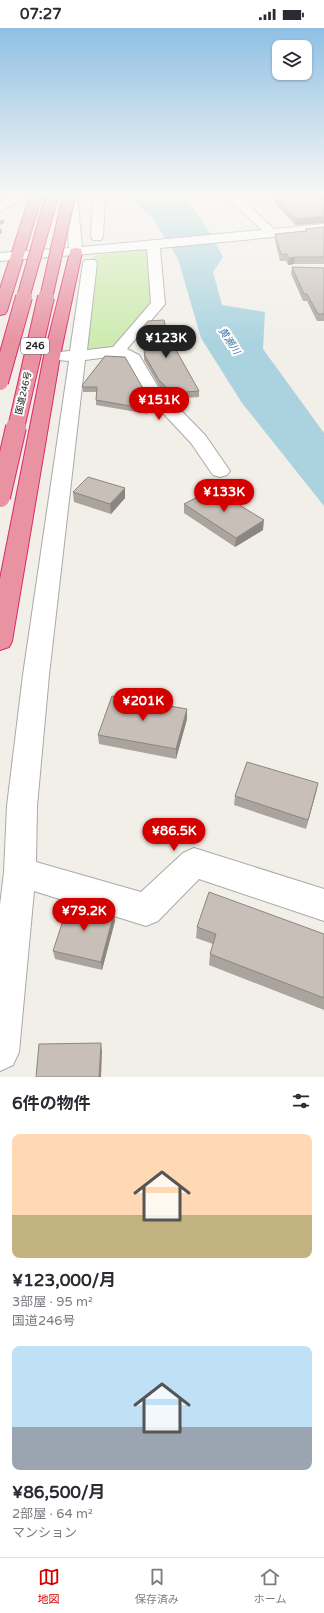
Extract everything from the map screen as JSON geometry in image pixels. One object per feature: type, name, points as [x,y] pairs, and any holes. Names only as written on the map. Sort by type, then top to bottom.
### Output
[{"type":"highway","points":[[0,311],[20,245]]},
{"type":"highway","name":"246","points":[[0,382],[38,245]]},
{"type":"highway","name":"国道246号","points":[[0,497],[59,245]]},
{"type":"highway","points":[[0,641],[52,356],[83,258]]},
{"type":"street","points":[[0,1052],[20,872],[22,806],[36,675],[78,356],[83,258],[80,245]]},
{"type":"street","points":[[0,257],[17,256],[83,258],[150,245]]},
{"type":"street","points":[[118,350],[158,304],[155,245]]},
{"type":"street","points":[[52,356],[78,356],[118,350],[132,358],[151,390],[198,439],[220,471]]},
{"type":"street","points":[[20,872],[146,910],[194,863],[324,905]]},
{"type":"green space","points":[[145,250],[151,254],[155,299],[120,349],[73,353],[88,260],[97,255]]},
{"type":"water","name":"黄瀬川","points":[[169,245],[217,245],[223,257],[213,272],[222,305],[265,312],[263,349],[324,433],[324,506],[242,403],[201,338],[178,259]]},
{"type":"building","points":[[278,245],[324,245],[324,257],[289,258],[287,254],[281,254]]},
{"type":"building","points":[[292,267],[324,268],[324,314],[318,314],[307,294],[304,294]]},
{"type":"building","points":[[164,320],[171,351],[176,350],[199,391],[172,393],[159,380],[144,354],[141,329],[148,321]]},
{"type":"building","points":[[105,356],[125,357],[149,396],[147,396],[148,409],[96,400],[97,387],[82,387]]},
{"type":"building","points":[[88,477],[125,488],[110,504],[73,492]]},
{"type":"building","points":[[213,489],[264,520],[236,538],[184,504]]},
{"type":"building","points":[[112,696],[187,709],[176,749],[98,735]]},
{"type":"building","points":[[247,762],[318,783],[308,820],[235,796]]},
{"type":"building","points":[[209,892],[324,934],[324,998],[210,954],[216,934],[197,927]]},
{"type":"building","points":[[69,902],[114,913],[101,962],[53,951]]},
{"type":"building","points":[[101,1043],[99,1077],[36,1077],[39,1044]]}]
